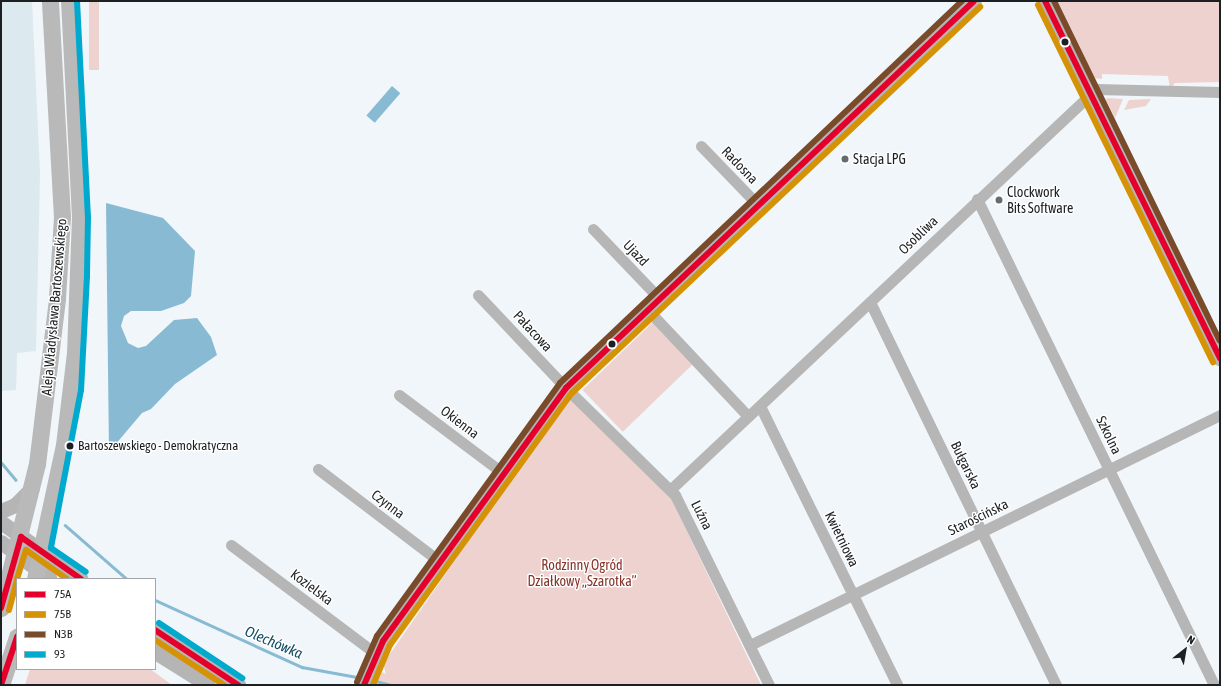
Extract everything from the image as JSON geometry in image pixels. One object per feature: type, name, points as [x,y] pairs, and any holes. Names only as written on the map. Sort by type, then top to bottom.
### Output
[{"type":"main road","name":"Aleja Władysława Bartoszewskiego","points":[[1,608],[17,554],[32,488],[48,393],[61,251],[60,159],[50,1]]},
{"type":"main road","name":"Aleja Władysława Bartoszewskiego","points":[[41,576],[42,552],[72,389],[79,276],[80,217],[69,1]]},
{"type":"main road","points":[[1,685],[16,640]]},
{"type":"street","points":[[366,678],[375,653],[503,473],[566,388],[647,309],[974,1]]},
{"type":"street","points":[[1045,1],[1220,359]]},
{"type":"street","name":"Osobliwa","points":[[671,489],[1090,93],[1099,88],[1170,92],[1220,92]]},
{"type":"street","name":"Radosna","points":[[701,146],[758,205]]},
{"type":"street","name":"Szkolna","points":[[977,199],[1214,685]]},
{"type":"street","name":"Ujazd","points":[[592,229],[659,298]]},
{"type":"street","name":"Pałacowa","points":[[478,295],[566,388]]},
{"type":"street","name":"Bułgarska","points":[[870,302],[1056,685]]},
{"type":"street","points":[[647,309],[748,416]]},
{"type":"street","name":"Luźna","points":[[566,388],[671,489],[769,685]]},
{"type":"street","name":"Okienna","points":[[399,395],[503,473]]},
{"type":"street","name":"Kwietniowa","points":[[760,406],[897,685]]},
{"type":"street","name":"Starościńska","points":[[750,645],[1220,415]]},
{"type":"street","name":"Czynna","points":[[318,469],[440,562]]},
{"type":"street","points":[[1,511],[15,505],[32,488]]},
{"type":"street","points":[[1,522],[80,578]]},
{"type":"street","points":[[1,542],[17,554],[41,576]]},
{"type":"street","name":"Kozielska","points":[[231,545],[375,653]]},
{"type":"street","points":[[156,631],[238,685]]},
{"type":"street","points":[[156,653],[208,685]]},
{"type":"shaded area","points":[[1,1],[32,1],[40,174],[36,351],[17,353],[16,390],[1,391]]},
{"type":"green space","points":[[89,1],[99,1],[99,70],[89,70]]},
{"type":"green space","points":[[1056,1],[1220,1],[1220,82],[1175,83],[1170,89],[1168,76],[1102,74],[1102,79],[1094,78]]},
{"type":"green space","points":[[1107,98],[1123,99],[1115,118],[1106,100]]},
{"type":"green space","points":[[1151,99],[1146,106],[1124,110],[1129,100]]},
{"type":"green space","points":[[1107,108],[1138,171],[1134,173],[1103,110]]},
{"type":"green space","points":[[653,322],[693,364],[623,432],[583,390]]},
{"type":"green space","name":"Rodzinny Ogród Działkowy „Szarotka”","points":[[569,396],[668,492],[761,685],[372,685],[377,670],[386,674],[383,664]]},
{"type":"green space","points":[[156,640],[179,652],[229,685],[219,685],[156,646]]},
{"type":"green space","points":[[30,670],[151,670],[172,685],[25,685]]},
{"type":"water","points":[[392,86],[400,93],[375,123],[366,115]]},
{"type":"water","points":[[106,203],[163,218],[195,251],[191,296],[184,303],[161,311],[131,311],[124,316],[121,326],[128,343],[138,348],[146,346],[174,320],[197,318],[211,337],[217,355],[175,384],[151,409],[142,413],[109,452]]},
{"type":"waterway","name":"Olechówka","points":[[1,462],[16,480]]},
{"type":"waterway","name":"Olechówka","points":[[65,525],[126,578]]},
{"type":"waterway","name":"Olechówka","points":[[156,600],[302,667],[362,678]]},
{"type":"waterway","name":"Olechówka","points":[[372,680],[391,685]]},
{"type":"transit line","name":"93","points":[[77,1],[88,217],[87,276],[81,390],[51,548],[86,572]]},
{"type":"transit line","name":"N3B","points":[[357,682],[377,636],[560,383],[962,1]]},
{"type":"transit line","name":"75A","points":[[364,685],[383,641],[566,388],[974,1]]},
{"type":"transit line","name":"75A","points":[[1045,1],[1220,359]]},
{"type":"transit line","name":"N3B","points":[[1054,1],[1220,341]]},
{"type":"transit line","name":"75B","points":[[1038,5],[1213,363]]},
{"type":"transit line","name":"75B","points":[[373,685],[390,645],[572,393],[980,7]]},
{"type":"transit line","name":"75A","points":[[1,608],[21,537],[80,578]]},
{"type":"transit line","name":"75B","points":[[17,578],[26,550],[66,578]]},
{"type":"transit line","name":"75B","points":[[9,610],[16,585]]},
{"type":"transit line","name":"93","points":[[159,623],[242,678]]},
{"type":"transit line","name":"75A","points":[[156,631],[238,685]]},
{"type":"transit line","name":"75A","points":[[1,685],[16,640]]},
{"type":"transit line","name":"75B","points":[[156,641],[224,685]]},
{"type":"place","name":"Stacja LPG","points":[[845,159]]},
{"type":"place","name":"Clockwork Bits Software","points":[[999,200]]},
{"type":"place","name":"Bartoszewskiego - Demokratyczna","points":[[70,446]]}]
